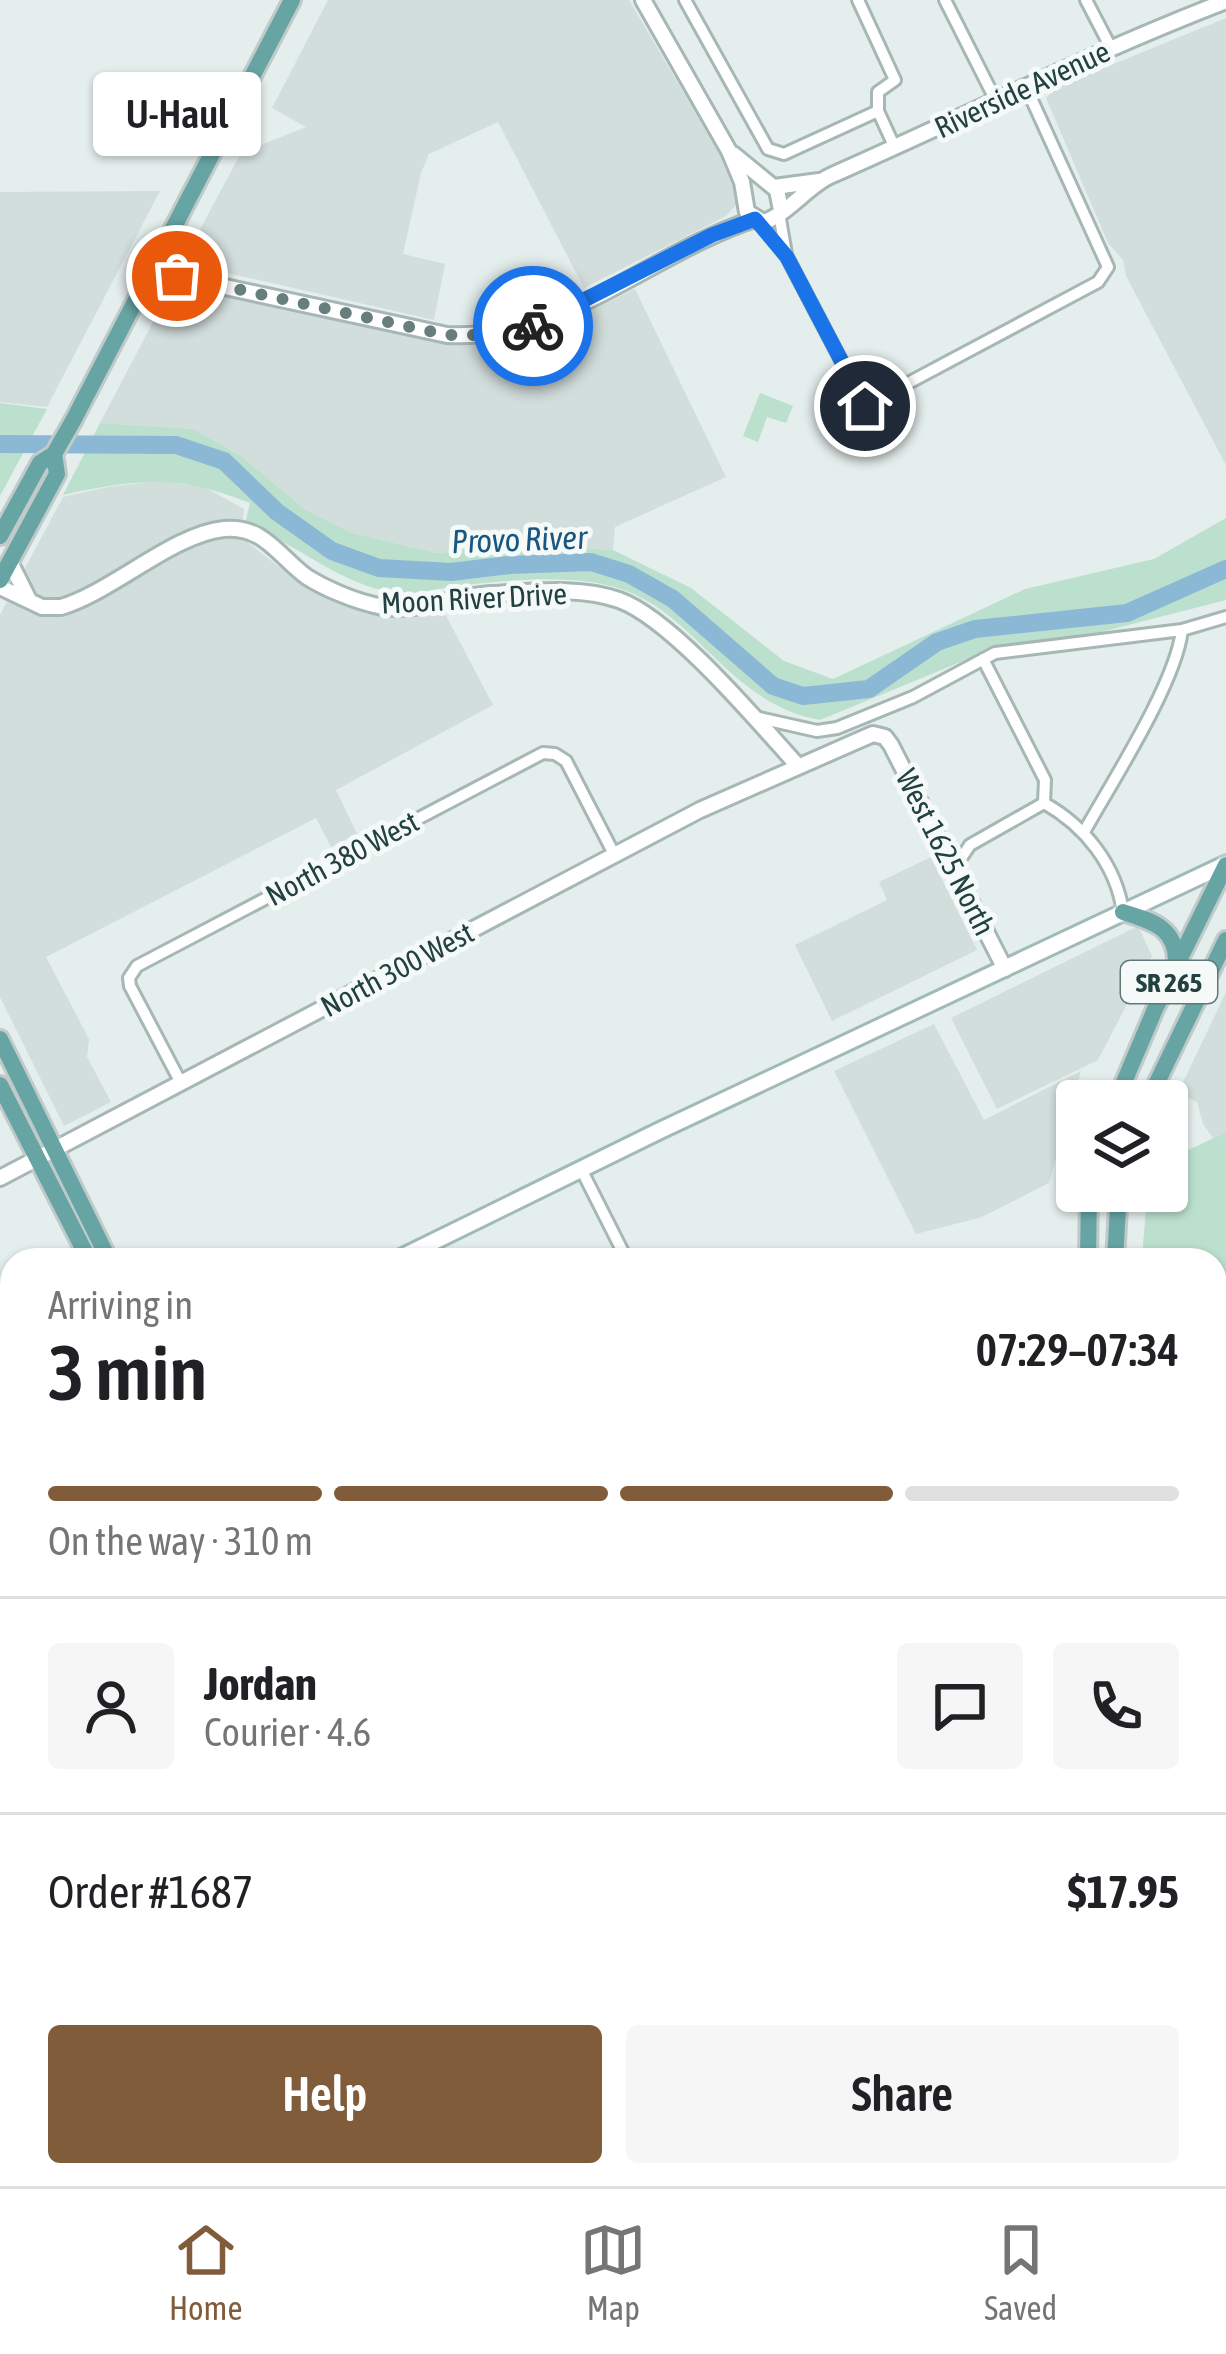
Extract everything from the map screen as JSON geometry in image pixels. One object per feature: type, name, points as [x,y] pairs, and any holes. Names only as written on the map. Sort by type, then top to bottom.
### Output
[{"type":"main road","points":[[0,536],[40,464],[54,454],[74,419],[292,0]]},
{"type":"main road","points":[[0,583],[57,474],[54,454]]},
{"type":"main road","points":[[420,1248],[1226,865]]},
{"type":"main road","name":"SR 265","points":[[1125,1080],[1226,865]]},
{"type":"main road","points":[[1123,912],[1167,931],[1176,948],[1175,968]]},
{"type":"main road","name":"SR 265","points":[[1158,1080],[1226,940]]},
{"type":"main road","points":[[0,1039],[103,1248]]},
{"type":"main road","points":[[0,1085],[83,1248]]},
{"type":"main road","points":[[1088,1248],[1089,1212]]},
{"type":"main road","points":[[1116,1248],[1118,1212]]},
{"type":"street","points":[[643,0],[729,151],[745,200],[787,257],[865,406],[1105,278],[1108,267],[1026,87]]},
{"type":"street","points":[[685,0],[768,149],[784,154],[878,111]]},
{"type":"street","points":[[859,0],[895,80],[878,92],[878,111],[895,148]]},
{"type":"street","points":[[945,0],[996,101]]},
{"type":"street","points":[[1086,0],[1111,48]]},
{"type":"street","name":"Riverside Avenue","points":[[780,212],[819,181],[1226,1]]},
{"type":"street","points":[[729,151],[781,197],[787,257]]},
{"type":"street","name":"Riverside Avenue","points":[[771,186],[819,181]]},
{"type":"street","points":[[712,235],[754,187],[771,186]]},
{"type":"street","points":[[151,271],[447,335],[493,335],[562,314],[712,235],[757,220],[768,221],[780,212]]},
{"type":"street","name":"Moon River Drive","points":[[0,583],[42,607],[71,604],[213,531],[245,529],[261,535],[321,585],[374,605],[410,607],[535,592],[589,593],[619,600],[663,628],[755,717]]},
{"type":"street","points":[[10,562],[29,600]]},
{"type":"street","points":[[755,717],[817,730],[837,728],[995,653],[1182,630],[1226,617]]},
{"type":"street","points":[[1084,832],[1167,676],[1180,648],[1182,630]]},
{"type":"street","points":[[983,659],[1046,779],[1044,803]]},
{"type":"street","points":[[755,717],[798,766]]},
{"type":"street","name":"North 300 West","points":[[0,1178],[614,854],[866,736],[885,736]]},
{"type":"street","name":"West 1625 North","points":[[885,736],[1005,969]]},
{"type":"street","name":"North 380 West","points":[[181,1083],[128,978],[137,966],[548,752],[561,757],[614,854]]},
{"type":"street","points":[[1044,803],[1084,832],[1120,890],[1123,912]]},
{"type":"street","points":[[955,867],[970,845],[1044,803]]},
{"type":"street","points":[[581,1169],[621,1248]]},
{"type":"shaded area","points":[[328,0],[629,0],[736,181],[736,205],[726,216],[584,288],[498,122],[429,154],[421,173],[403,254],[445,264],[434,320],[193,265],[188,252],[241,153],[306,127],[272,108]]},
{"type":"shaded area","points":[[1226,18],[1226,465],[1126,276],[1123,260],[1108,243],[1046,98],[1055,88]]},
{"type":"shaded area","points":[[160,191],[47,407],[0,402],[0,192]]},
{"type":"shaded area","points":[[173,284],[452,345],[500,344],[537,336],[635,289],[726,477],[615,527],[613,550],[526,544],[437,553],[352,533],[306,510],[241,456],[194,429],[100,423]]},
{"type":"shaded area","points":[[157,481],[204,487],[244,509],[241,537],[297,581],[334,600],[381,616],[443,610],[493,705],[336,790],[357,834],[331,847],[316,818],[46,957],[89,1039],[87,1057],[111,1102],[64,1126],[0,997],[0,615],[63,497]]},
{"type":"shaded area","points":[[931,857],[977,950],[832,1021],[795,945],[887,900],[879,882]]},
{"type":"shaded area","points":[[1138,926],[1152,956],[1098,1060],[997,1109],[951,1018]]},
{"type":"shaded area","points":[[1226,992],[1226,1248],[1143,1248],[1145,1212],[1188,1212],[1188,1150],[1213,1138],[1197,1102],[1188,1098],[1188,1080],[1184,1080]]},
{"type":"shaded area","points":[[934,1024],[984,1120],[1056,1084],[1056,1158],[1049,1183],[982,1217],[916,1234],[834,1071]]},
{"type":"green space","points":[[760,393],[793,406],[786,423],[767,417],[758,442],[743,436]]},
{"type":"green space","points":[[0,403],[47,409],[0,496]]},
{"type":"green space","points":[[100,423],[194,429],[241,456],[306,510],[352,533],[437,553],[526,544],[613,550],[691,588],[784,661],[833,679],[1025,589],[1154,559],[1226,518],[1226,600],[1101,632],[997,647],[820,720],[762,697],[674,620],[624,590],[585,581],[542,579],[395,593],[356,582],[245,524],[250,503],[224,494],[157,482],[63,495]]},
{"type":"green space","points":[[1226,1133],[1226,1248],[1143,1248],[1146,1212],[1188,1212],[1188,1150]]},
{"type":"waterway","name":"Provo River","points":[[0,444],[176,445],[224,461],[277,512],[332,551],[379,568],[451,572],[591,562],[629,574],[673,599],[773,686],[803,696],[869,689],[937,642],[975,629],[1127,613],[1226,569]]},
{"type":"way so far","points":[[177,276],[447,335],[493,335],[533,326]]},
{"type":"place","name":"U-Haul","points":[[177,276]]},
{"type":"route","points":[[533,326],[712,235],[755,219],[787,257],[865,406]]}]
